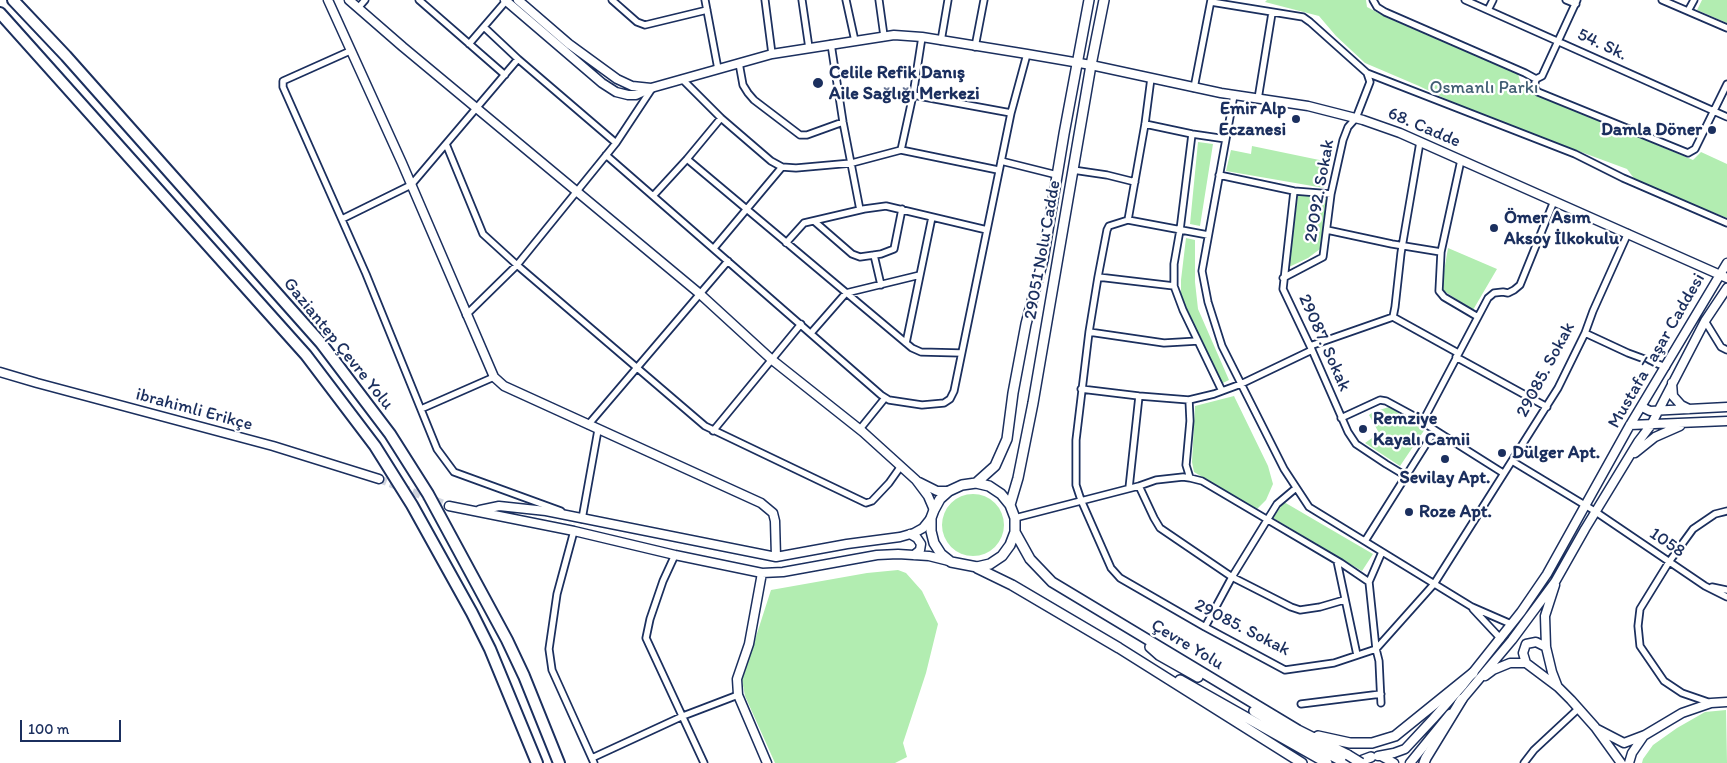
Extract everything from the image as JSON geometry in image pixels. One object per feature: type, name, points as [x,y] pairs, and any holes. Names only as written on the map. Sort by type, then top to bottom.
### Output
[{"type":"highway","name":"Gaziantep Çevre Yolu","points":[[13,0],[309,330],[390,434],[428,494],[507,640],[524,676],[558,763]]},
{"type":"highway","name":"Gaziantep Çevre Yolu","points":[[0,13],[278,323],[333,389],[375,446],[412,505],[490,649],[538,763]]},
{"type":"main road","name":"29051 Nolu Cadde","points":[[949,491],[962,485],[976,483],[995,466],[1007,439],[1026,324],[1044,260],[1057,175],[1089,0]]},
{"type":"main road","name":"29051 Nolu Cadde","points":[[1010,505],[1018,478],[1034,403],[1091,65],[1104,0]]},
{"type":"main road","points":[[976,483],[989,486],[1001,494],[1010,505],[1015,518],[1015,532],[1010,545],[1002,556],[990,564],[977,568]]},
{"type":"main road","points":[[949,491],[940,499],[933,514],[931,531],[934,543],[941,554],[951,562],[977,568],[1012,585],[1119,648],[1302,763]]},
{"type":"main road","name":"Çevre Yolu","points":[[1015,532],[1030,559],[1052,582],[1134,633],[1305,733],[1352,760],[1362,763]]},
{"type":"main road","points":[[1087,630],[1133,653],[1327,763]]},
{"type":"main road","points":[[1134,633],[1158,654],[1340,760],[1374,756]]},
{"type":"main road","points":[[1305,733],[1350,743],[1372,743],[1396,736],[1473,673]]},
{"type":"main road","points":[[1424,763],[1462,699]]},
{"type":"street","points":[[328,0],[494,377],[504,386],[761,503],[773,513],[776,557]]},
{"type":"street","points":[[349,0],[700,294],[771,359],[860,429],[916,480],[928,496],[933,514],[923,528],[900,537],[847,544],[776,557],[546,511],[499,506],[478,510]]},
{"type":"street","points":[[358,8],[365,0]]},
{"type":"street","points":[[419,0],[505,75]]},
{"type":"street","points":[[469,44],[505,0]]},
{"type":"street","name":"68. Cadde","points":[[505,0],[602,83],[616,92],[636,95],[652,87],[772,54],[894,35],[1091,65],[1194,88],[1308,106],[1356,118],[1400,133],[1727,278]]},
{"type":"street","points":[[466,315],[517,266],[616,143],[652,87],[632,86],[617,79],[569,44],[518,0]]},
{"type":"street","points":[[612,0],[637,22],[645,25],[707,10]]},
{"type":"street","points":[[705,0],[718,69]]},
{"type":"street","points":[[764,0],[772,54]]},
{"type":"street","points":[[802,0],[809,48]]},
{"type":"street","points":[[846,0],[855,41]]},
{"type":"street","points":[[879,0],[884,36]]},
{"type":"street","points":[[941,41],[948,0]]},
{"type":"street","points":[[975,47],[984,0]]},
{"type":"street","points":[[1374,0],[1377,7],[1385,12],[1536,79]]},
{"type":"street","name":"54. Sk.","points":[[1465,0],[1727,117]]},
{"type":"street","points":[[1488,10],[1493,0]]},
{"type":"street","points":[[1566,0],[1577,2],[1542,76],[1536,79],[1534,87],[1538,92],[1688,153],[1695,149],[1727,84]]},
{"type":"street","points":[[1662,0],[1727,28]]},
{"type":"street","points":[[1688,11],[1694,0]]},
{"type":"street","points":[[1194,88],[1211,1],[1303,17],[1367,73],[1575,154],[1623,178],[1727,224]]},
{"type":"street","points":[[1258,99],[1272,13]]},
{"type":"street","points":[[484,27],[518,59],[616,143]]},
{"type":"street","points":[[901,150],[922,38]]},
{"type":"street","points":[[831,44],[843,122],[860,210]]},
{"type":"street","points":[[350,51],[283,81],[284,87],[366,274],[437,449],[454,472],[583,519]]},
{"type":"street","points":[[606,155],[885,398],[922,405],[944,403],[950,400],[954,390],[998,170],[1026,54]]},
{"type":"street","points":[[342,218],[411,185],[518,59]]},
{"type":"street","points":[[739,63],[743,85],[748,93],[754,100],[800,135],[807,135],[843,122]]},
{"type":"street","name":"29092. Sokak","points":[[1283,278],[1323,257],[1331,194],[1343,140],[1348,127],[1356,118],[1370,82],[1367,73]]},
{"type":"street","points":[[1151,78],[1128,220],[1208,235]]},
{"type":"street","points":[[682,79],[721,118],[771,161],[782,167],[796,168],[852,162],[901,150],[998,170]]},
{"type":"street","points":[[912,95],[1011,113]]},
{"type":"street","points":[[1234,95],[1202,271],[1208,302],[1222,346],[1284,469],[1309,507],[1472,607],[1511,624]]},
{"type":"street","points":[[653,196],[721,118]]},
{"type":"street","points":[[1145,124],[1226,139]]},
{"type":"street","points":[[1192,134],[1174,264],[1174,286],[1222,391]]},
{"type":"street","points":[[1393,317],[1402,246],[1420,142]]},
{"type":"street","points":[[446,144],[480,230],[517,266],[705,426],[866,502],[872,501],[890,483],[901,466]]},
{"type":"street","points":[[687,159],[912,348],[921,352],[962,353]]},
{"type":"street","points":[[1461,160],[1441,252],[1439,291],[1444,297],[1478,317]]},
{"type":"street","points":[[1001,161],[1057,175]]},
{"type":"street","points":[[714,248],[782,167]]},
{"type":"street","points":[[1073,170],[1107,175],[1135,182]]},
{"type":"street","points":[[1219,175],[1294,191],[1331,194]]},
{"type":"street","name":"29087. Sokak","points":[[1294,191],[1283,289],[1341,418],[1356,444],[1406,476]]},
{"type":"street","points":[[1423,421],[1488,298],[1494,293],[1508,293],[1520,285],[1554,201]]},
{"type":"street","points":[[786,243],[804,223],[886,206],[987,230]]},
{"type":"street","points":[[814,221],[852,254],[860,257],[894,249],[902,209]]},
{"type":"street","points":[[906,343],[932,217]]},
{"type":"street","name":"29085. Sokak","points":[[1128,220],[1110,226],[1107,230],[1098,277],[1081,389],[1076,440],[1076,484],[1080,500],[1111,568],[1120,578],[1204,627],[1285,670],[1334,663],[1376,649],[1434,584],[1558,388],[1628,234]]},
{"type":"street","points":[[1327,230],[1441,252]]},
{"type":"street","points":[[874,255],[881,285]]},
{"type":"street","points":[[588,425],[728,260]]},
{"type":"street","name":"Mustafa Taşar Caddesi","points":[[1410,763],[1512,640],[1556,579],[1630,425],[1727,263]]},
{"type":"street","points":[[811,333],[846,293],[920,275]]},
{"type":"street","points":[[1098,277],[1174,286]]},
{"type":"street","name":"Mustafa Taşar Caddesi","points":[[1362,763],[1374,756],[1394,754],[1404,749],[1433,719],[1501,639],[1650,425],[1705,321],[1727,288]]},
{"type":"street","points":[[1081,389],[1189,400],[1241,384],[1311,348],[1393,317]]},
{"type":"street","points":[[1393,317],[1547,407]]},
{"type":"street","points":[[1705,321],[1721,348],[1727,350]]},
{"type":"street","points":[[713,431],[801,324]]},
{"type":"street","points":[[1089,332],[1164,343],[1198,341]]},
{"type":"street","points":[[1584,333],[1628,353],[1666,367]]},
{"type":"street","name":"ibrahimli Erikçe","points":[[0,372],[273,446],[379,479]]},
{"type":"street","points":[[421,409],[494,377]]},
{"type":"street","points":[[1672,382],[1673,396],[1681,405],[1689,409]]},
{"type":"street","points":[[1129,488],[1139,396]]},
{"type":"street","points":[[860,429],[885,398]]},
{"type":"street","points":[[1189,400],[1190,421],[1186,465],[1190,478]]},
{"type":"street","points":[[1341,418],[1380,400],[1386,401],[1399,406],[1503,473]]},
{"type":"street","points":[[1642,407],[1650,411],[1727,407]]},
{"type":"street","points":[[1630,425],[1727,421]]},
{"type":"street","points":[[1628,459],[1644,444],[1655,437],[1687,423]]},
{"type":"street","points":[[583,519],[598,430]]},
{"type":"street","points":[[1365,541],[1435,430]]},
{"type":"street","name":"1058","points":[[1512,461],[1591,509],[1705,586],[1727,597]]},
{"type":"street","points":[[1015,518],[1156,480],[1190,478],[1202,482],[1268,520],[1338,561],[1369,582]]},
{"type":"street","points":[[916,480],[937,491],[949,491]]},
{"type":"street","points":[[1139,486],[1160,528],[1232,577],[1291,608],[1300,610],[1320,607],[1344,600]]},
{"type":"street","points":[[1204,627],[1277,504],[1296,488]]},
{"type":"street","points":[[450,506],[478,510],[496,516],[574,531],[762,573],[783,572],[877,555],[929,556],[951,562]]},
{"type":"street","points":[[1711,703],[1682,693],[1664,681],[1640,646],[1638,626],[1640,609],[1669,562],[1693,529],[1715,514],[1727,511]]},
{"type":"street","points":[[574,531],[558,594],[549,649],[552,670],[593,760],[683,716],[738,695]]},
{"type":"street","points":[[910,534],[922,544],[920,550],[914,555]]},
{"type":"street","points":[[1381,703],[1379,660],[1376,649],[1369,582],[1382,552]]},
{"type":"street","points":[[676,555],[662,581],[646,638],[704,763]]},
{"type":"street","points":[[1338,561],[1344,600],[1357,656]]},
{"type":"street","points":[[762,573],[749,644],[737,679],[738,695],[767,763]]},
{"type":"street","points":[[1556,579],[1545,616],[1546,647],[1558,687]]},
{"type":"street","points":[[1705,586],[1727,590]]},
{"type":"street","points":[[1472,607],[1501,639]]},
{"type":"street","points":[[1526,663],[1523,653],[1526,644],[1536,642],[1546,647]]},
{"type":"street","points":[[1475,683],[1493,670],[1510,662],[1526,663],[1558,687],[1594,727],[1621,763]]},
{"type":"street","points":[[1301,704],[1381,694]]},
{"type":"street","points":[[1594,727],[1624,743],[1645,735],[1682,713],[1711,703],[1727,702]]},
{"type":"street","points":[[1524,763],[1534,750],[1578,709]]},
{"type":"street","points":[[1630,763],[1632,753],[1645,735]]},
{"type":"street","points":[[1374,756],[1385,757],[1394,763]]},
{"type":"green space","name":"Osmanlı Parkı","points":[[1267,0],[1366,0],[1367,7],[1388,18],[1518,74],[1522,88],[1693,160],[1701,152],[1727,164],[1727,218],[1636,181],[1627,169],[1473,112],[1365,63],[1336,36],[1319,16],[1265,2]]},
{"type":"green space","points":[[1702,0],[1727,0],[1727,23],[1697,10]]},
{"type":"green space","points":[[1198,142],[1213,144],[1200,226],[1190,224]]},
{"type":"green space","points":[[1252,146],[1329,162],[1324,188],[1226,171],[1231,150],[1251,154]]},
{"type":"green space","points":[[1298,195],[1327,197],[1320,249],[1308,258],[1289,267]]},
{"type":"green space","points":[[1186,238],[1195,240],[1195,282],[1198,309],[1229,380],[1221,384],[1181,296]]},
{"type":"green space","points":[[1448,248],[1497,269],[1473,310],[1441,289]]},
{"type":"green space","points":[[1234,396],[1268,466],[1273,484],[1266,500],[1257,509],[1194,472],[1192,462],[1195,406]]},
{"type":"green space","points":[[1389,407],[1425,429],[1400,466],[1365,443],[1379,433],[1369,415]]},
{"type":"green space","points":[[973,494],[985,496],[995,503],[1002,513],[1004,525],[1002,537],[995,547],[985,554],[973,556],[961,554],[951,547],[944,537],[942,525],[944,513],[951,503],[961,496]]},
{"type":"green space","points":[[1284,502],[1373,554],[1362,571],[1273,518]]},
{"type":"green space","points":[[898,570],[906,573],[922,591],[938,624],[926,673],[903,743],[907,757],[895,763],[775,763],[745,696],[742,680],[771,590],[867,573]]},
{"type":"green space","points":[[1726,710],[1727,763],[1642,763],[1653,745],[1677,728],[1705,712]]},
{"type":"tunnel","points":[[379,479],[449,506]]},
{"type":"place","name":"Celile Refik Danış Aile Sağlığı Merkezi","points":[[818,83]]},
{"type":"place","name":"Emir Alp Eczanesi","points":[[1296,119]]},
{"type":"place","name":"Damla Döner","points":[[1712,130]]},
{"type":"place","name":"Ömer Asım Aksoy İlkokulu","points":[[1494,228]]},
{"type":"place","name":"Remziye Kayalı Camii","points":[[1363,429]]},
{"type":"place","name":"Dülger Apt.","points":[[1502,453]]},
{"type":"place","name":"Sevilay Apt.","points":[[1445,459]]},
{"type":"place","name":"Roze Apt.","points":[[1409,512]]}]
